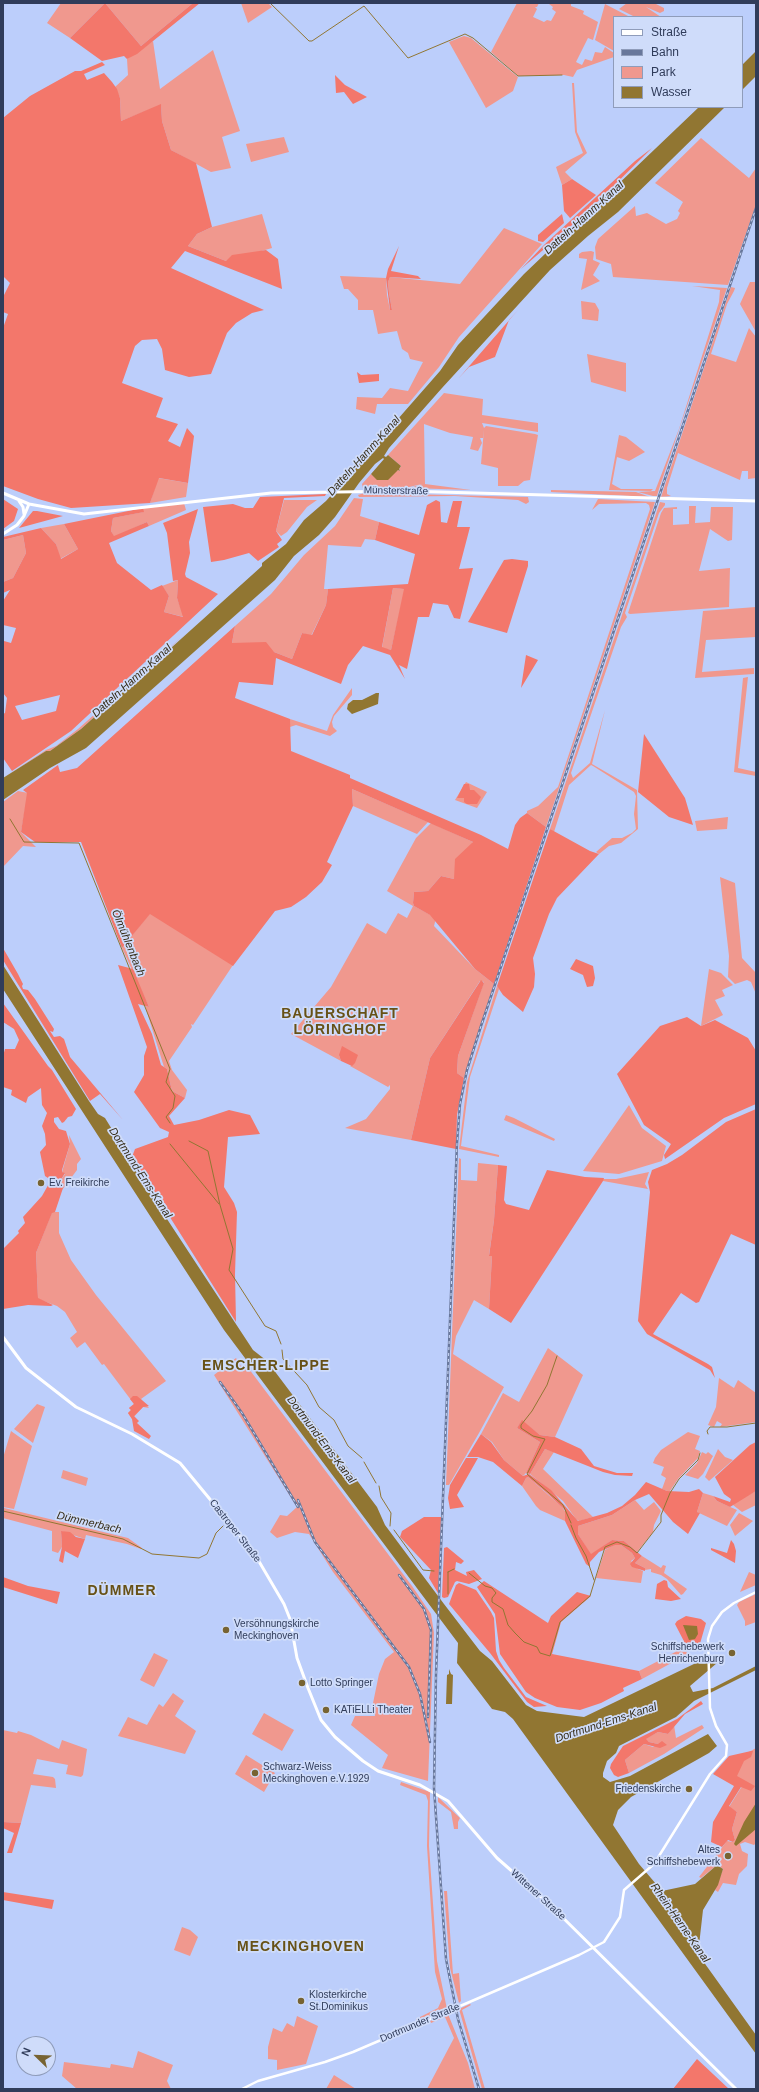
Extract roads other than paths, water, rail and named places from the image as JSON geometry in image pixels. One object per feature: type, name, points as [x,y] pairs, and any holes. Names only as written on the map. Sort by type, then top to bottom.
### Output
[{"type":"main road","name":"Münsterstraße","points":[[3,493],[29,504],[84,514],[254,494],[359,490],[756,501]]},
{"type":"main road","points":[[18,500],[23,507],[24,516]]},
{"type":"main road","points":[[3,534],[17,525],[24,516],[29,504]]},
{"type":"main road","name":"Castroper Straße","points":[[3,1338],[26,1368],[76,1407],[132,1434],[180,1463],[254,1553],[281,1597],[290,1618],[297,1658],[315,1707],[324,1725],[339,1742],[364,1761],[378,1771],[397,1778]]},
{"type":"main road","name":"Dortmunder Straße","points":[[242,2089],[258,2080],[325,2062],[353,2052],[594,1948],[604,1942],[617,1924],[621,1912],[623,1893],[631,1883],[654,1864],[710,1774],[725,1757],[727,1745],[712,1714],[709,1696],[708,1639],[715,1621],[726,1608],[756,1592]]},
{"type":"main road","name":"Wittener Straße","points":[[397,1778],[427,1788],[448,1801],[496,1857],[542,1897],[736,2089]]},
{"type":"water","points":[[756,51],[756,76],[743,89],[743,64]]},
{"type":"water","name":"Datteln-Hamm-Kanal","points":[[698,108],[724,108],[618,212],[588,236],[550,270],[442,388],[389,448],[384,456],[386,457],[388,455],[401,466],[399,469],[400,471],[398,470],[388,480],[377,480],[371,474],[384,459],[383,458],[375,464],[359,483],[335,517],[319,535],[294,556],[275,580],[86,748],[50,768],[3,800],[3,778],[46,751],[50,751],[81,729],[262,566],[262,563],[286,544],[304,520],[326,501],[440,371],[458,345],[524,274]]},
{"type":"water","points":[[379,693],[378,704],[352,714],[347,709],[348,704],[353,700],[362,700]]},
{"type":"water","points":[[3,965],[89,1101],[98,1114],[105,1118],[118,1139],[119,1145],[123,1152],[253,1350],[267,1361],[377,1507],[385,1525],[444,1604],[480,1651],[492,1661],[526,1705],[537,1711],[584,1717],[696,1663],[715,1659],[717,1663],[690,1686],[693,1692],[713,1688],[756,1666],[756,1670],[694,1701],[676,1717],[619,1746],[616,1753],[607,1761],[603,1777],[610,1782],[630,1776],[708,1734],[717,1746],[709,1753],[631,1797],[618,1810],[613,1825],[639,1864],[662,1891],[695,1884],[717,1865],[723,1869],[718,1885],[703,1910],[698,1954],[756,2035],[756,2054],[513,1719],[505,1712],[492,1709],[457,1663],[458,1643],[224,1330],[3,989]]},
{"type":"water","points":[[683,1625],[697,1626],[698,1634],[695,1639],[689,1640]]},
{"type":"water","points":[[449,1669],[453,1675],[452,1704],[446,1704],[447,1675],[449,1674]]},
{"type":"water","points":[[756,1803],[756,1829],[736,1846],[734,1844],[744,1822]]},
{"type":"waterway","points":[[270,3],[309,41],[312,41],[364,6],[408,58],[465,34],[473,38],[518,76],[562,75]]},
{"type":"waterway","name":"Ölmühlenbach","points":[[10,819],[24,842],[79,843],[170,1069],[166,1082],[175,1096],[173,1108],[166,1117],[170,1123]]},
{"type":"waterway","name":"Ölmühlenbach","points":[[189,1141],[208,1151],[220,1205],[233,1249],[229,1270],[265,1326],[276,1331],[281,1344]]},
{"type":"waterway","name":"Ölmühlenbach","points":[[170,1144],[219,1204]]},
{"type":"waterway","name":"Ölmühlenbach","points":[[282,1350],[283,1359],[307,1385],[319,1407],[334,1420],[348,1446],[362,1458]]},
{"type":"waterway","points":[[557,1356],[547,1385],[532,1411],[521,1425],[521,1428],[533,1436],[545,1439],[527,1474],[563,1505],[571,1523]]},
{"type":"waterway","points":[[708,1434],[707,1431],[710,1427],[727,1427],[756,1423]]},
{"type":"waterway","points":[[469,1573],[485,1586],[492,1588],[496,1593],[492,1598],[492,1602],[503,1609],[508,1625],[515,1633],[524,1642],[537,1647],[540,1653],[550,1656],[560,1622],[590,1596],[605,1547],[617,1542],[630,1547],[637,1553],[661,1522],[661,1515],[670,1493],[679,1479],[698,1460],[700,1453]]},
{"type":"waterway","name":"Ölmühlenbach","points":[[364,1462],[376,1483]]},
{"type":"waterway","name":"Ölmühlenbach","points":[[379,1486],[381,1497],[391,1513],[390,1526]]},
{"type":"waterway","name":"Dümmerbach","points":[[3,1511],[123,1539],[152,1554],[199,1558],[207,1554],[216,1533],[223,1526]]},
{"type":"waterway","points":[[571,1525],[586,1556],[594,1580]]},
{"type":"waterway","name":"Ölmühlenbach","points":[[394,1530],[423,1570],[434,1571]]},
{"type":"waterway","name":"Ölmühlenbach","points":[[448,1572],[454,1569]]},
{"type":"waterway","points":[[448,1572],[448,1594]]},
{"type":"railway","points":[[479,2089],[458,2019],[446,1959],[434,1788],[436,1674],[457,1143],[460,1104],[467,1070],[481,1026],[756,208]]},
{"type":"railway","points":[[220,1382],[242,1413],[298,1507]]},
{"type":"railway","points":[[298,1500],[315,1542],[409,1667],[420,1694],[430,1742]]},
{"type":"railway","points":[[399,1575],[424,1609],[431,1630],[428,1717]]},
{"type":"place","name":"Ev. Freikirche","points":[[41,1183]]},
{"type":"place","name":"Versöhnungskirche Meckinghoven","points":[[226,1630]]},
{"type":"place","name":"Schiffshebewerk Henrichenburg","points":[[732,1653]]},
{"type":"place","name":"Lotto Springer","points":[[302,1683]]},
{"type":"place","name":"KATiELLi Theater","points":[[326,1710]]},
{"type":"place","name":"Schwarz-Weiss Meckinghoven e.V.1929","points":[[255,1773]]},
{"type":"place","name":"Friedenskirche","points":[[689,1789]]},
{"type":"place","name":"Altes Schiffshebewerk","points":[[728,1856]]},
{"type":"place","name":"Klosterkirche St.Dominikus","points":[[301,2001]]},
{"type":"district","name":"BAUERSCHAFT LÖRINGHOF","points":[[340,1022]]},
{"type":"district","name":"EMSCHER-LIPPE","points":[[266,1366]]},
{"type":"district","name":"DÜMMER","points":[[122,1591]]},
{"type":"district","name":"MECKINGHOVEN","points":[[301,1947]]},
{"type":"water label","name":"Dortmund-Ems-Kanal","points":[[140,1173]]},
{"type":"water label","name":"Dortmund-Ems-Kanal","points":[[321,1440]]},
{"type":"water label","name":"Dortmund-Ems-Kanal","points":[[606,1723]]},
{"type":"water label","name":"Rhein-Herne-Kanal","points":[[680,1923]]}]
